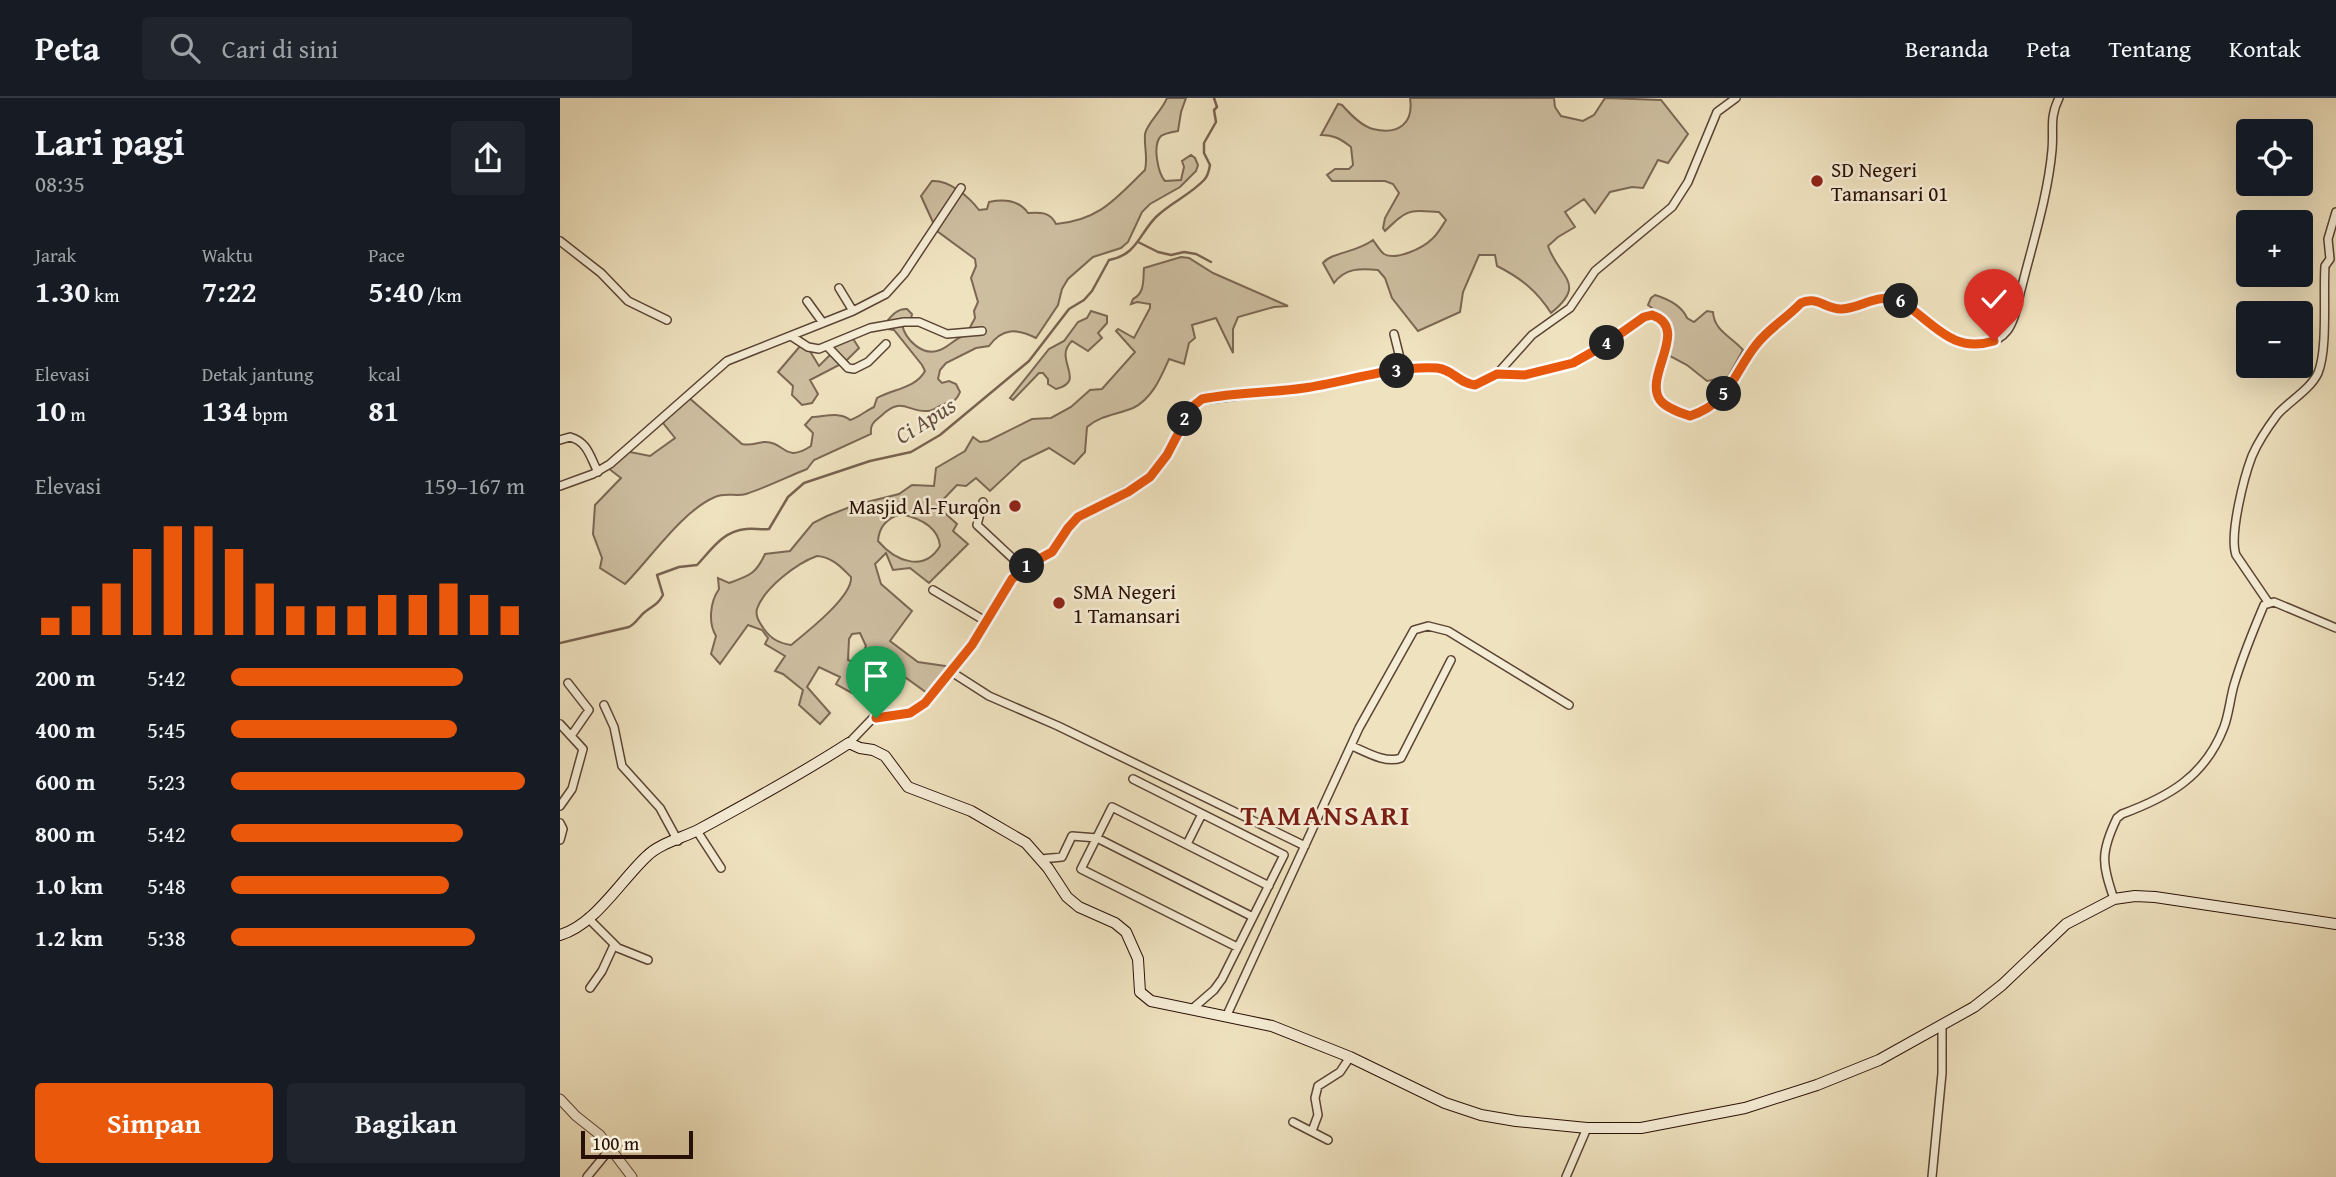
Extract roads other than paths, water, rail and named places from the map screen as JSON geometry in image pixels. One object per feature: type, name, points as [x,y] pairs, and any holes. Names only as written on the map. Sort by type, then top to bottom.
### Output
[{"type":"main road","points":[[560,935],[572,930],[587,918],[648,854],[697,831],[849,743],[879,752],[889,760],[908,787],[951,802],[998,825],[1026,843],[1073,903],[1107,918],[1126,932],[1136,951],[1142,995],[1151,1001],[1272,1026],[1350,1057],[1445,1103],[1471,1112],[1516,1121],[1587,1128],[1642,1128],[1745,1108],[1817,1085],[1879,1060],[1974,1007],[2002,985],[2066,924],[2114,899],[2155,897],[2336,924]]},
{"type":"street","points":[[849,743],[872,719],[916,710],[925,703],[966,654],[1009,583],[1023,568],[1052,552],[1078,517],[1135,488],[1150,477],[1167,455],[1188,412],[1197,401],[1303,388],[1402,370],[1438,368],[1447,370],[1463,382],[1475,385],[1497,374],[1532,335],[1570,307],[1595,271],[1672,206],[1688,182],[1718,105],[1736,98]]},
{"type":"street","points":[[1497,374],[1525,375],[1573,363],[1644,317],[1652,315],[1663,322],[1668,336],[1657,385],[1660,400],[1690,416],[1712,405],[1721,397],[1733,383],[1756,345],[1804,301],[1813,300],[1841,309],[1877,299],[1894,299],[1901,301],[1936,329],[1960,342],[1978,345],[2001,338],[2011,324],[2033,240],[2052,151],[2051,116],[2059,98]]},
{"type":"street","points":[[560,486],[598,472],[727,361],[853,311],[886,294],[899,282],[961,188]]},
{"type":"street","points":[[2268,602],[2236,555],[2235,526],[2252,457],[2261,440],[2278,415],[2318,372],[2322,353],[2325,267],[2333,258],[2328,239],[2336,212]]},
{"type":"street","points":[[560,241],[601,273],[628,301],[667,320]]},
{"type":"street","points":[[839,288],[853,311]]},
{"type":"street","points":[[807,301],[823,323]]},
{"type":"street","points":[[791,336],[811,348],[827,346],[870,328],[904,322],[919,322],[947,334],[982,331]]},
{"type":"street","points":[[1394,334],[1402,370]]},
{"type":"street","points":[[827,346],[848,368],[854,369],[868,362],[886,344]]},
{"type":"street","points":[[560,440],[570,437],[580,441],[589,451],[598,472]]},
{"type":"street","points":[[983,502],[977,526],[1023,568]]},
{"type":"street","points":[[933,590],[987,622]]},
{"type":"street","points":[[2114,899],[2103,869],[2103,860],[2117,818],[2158,801],[2175,790],[2190,778],[2206,759],[2223,728],[2243,660],[2264,605],[2274,602],[2336,628]]},
{"type":"street","points":[[1226,1017],[1352,746],[1408,637],[1420,626],[1439,627],[1448,631],[1570,705]]},
{"type":"street","points":[[1352,746],[1385,758],[1401,758],[1451,660]]},
{"type":"street","points":[[950,671],[989,696],[1058,726],[1305,846]]},
{"type":"street","points":[[568,683],[589,710],[570,736]]},
{"type":"street","points":[[604,705],[614,727],[622,766],[660,808],[678,841]]},
{"type":"street","points":[[560,724],[583,749],[572,789],[560,806]]},
{"type":"street","points":[[1133,779],[1284,855],[1213,990],[1191,1010]]},
{"type":"street","points":[[1237,947],[1081,869],[1112,807],[1269,886]]},
{"type":"street","points":[[1187,844],[1202,814]]},
{"type":"street","points":[[560,823],[563,829],[560,839]]},
{"type":"street","points":[[697,831],[721,868]]},
{"type":"street","points":[[1041,859],[1062,857],[1072,836],[1097,838],[1253,917]]},
{"type":"street","points":[[587,918],[621,950],[648,960]]},
{"type":"street","points":[[590,988],[602,971],[614,945]]},
{"type":"street","points":[[1932,1177],[1942,1073],[1942,1025]]},
{"type":"street","points":[[1312,1131],[1319,1112],[1315,1098],[1318,1086],[1340,1072],[1350,1057]]},
{"type":"street","points":[[560,1098],[576,1116],[596,1131],[632,1177]]},
{"type":"street","points":[[1293,1122],[1328,1140]]},
{"type":"street","points":[[1566,1177],[1587,1128]]},
{"type":"street","points":[[587,1177],[610,1149]]},
{"type":"waterway","name":"Ci Apus","points":[[560,643],[629,627],[663,595],[657,575],[679,567],[697,565],[718,542],[738,530],[769,529],[788,497],[804,483],[870,461],[911,452],[940,435],[1029,361],[1069,309],[1084,300],[1092,291],[1109,260],[1132,249],[1156,217],[1205,178],[1210,165],[1204,153],[1204,143],[1216,122],[1214,110],[1217,107],[1214,98]]},
{"type":"waterway","points":[[1138,242],[1158,252],[1171,255],[1184,252],[1196,254],[1211,262]]},
{"type":"place","name":"SD Negeri Tamansari 01","points":[[1817,181]]},
{"type":"place","name":"Masjid Al-Furqon","points":[[1015,506]]},
{"type":"place","name":"SMA Negeri 1 Tamansari","points":[[1059,603]]},
{"type":"district","name":"TAMANSARI","points":[[1326,814]]}]
